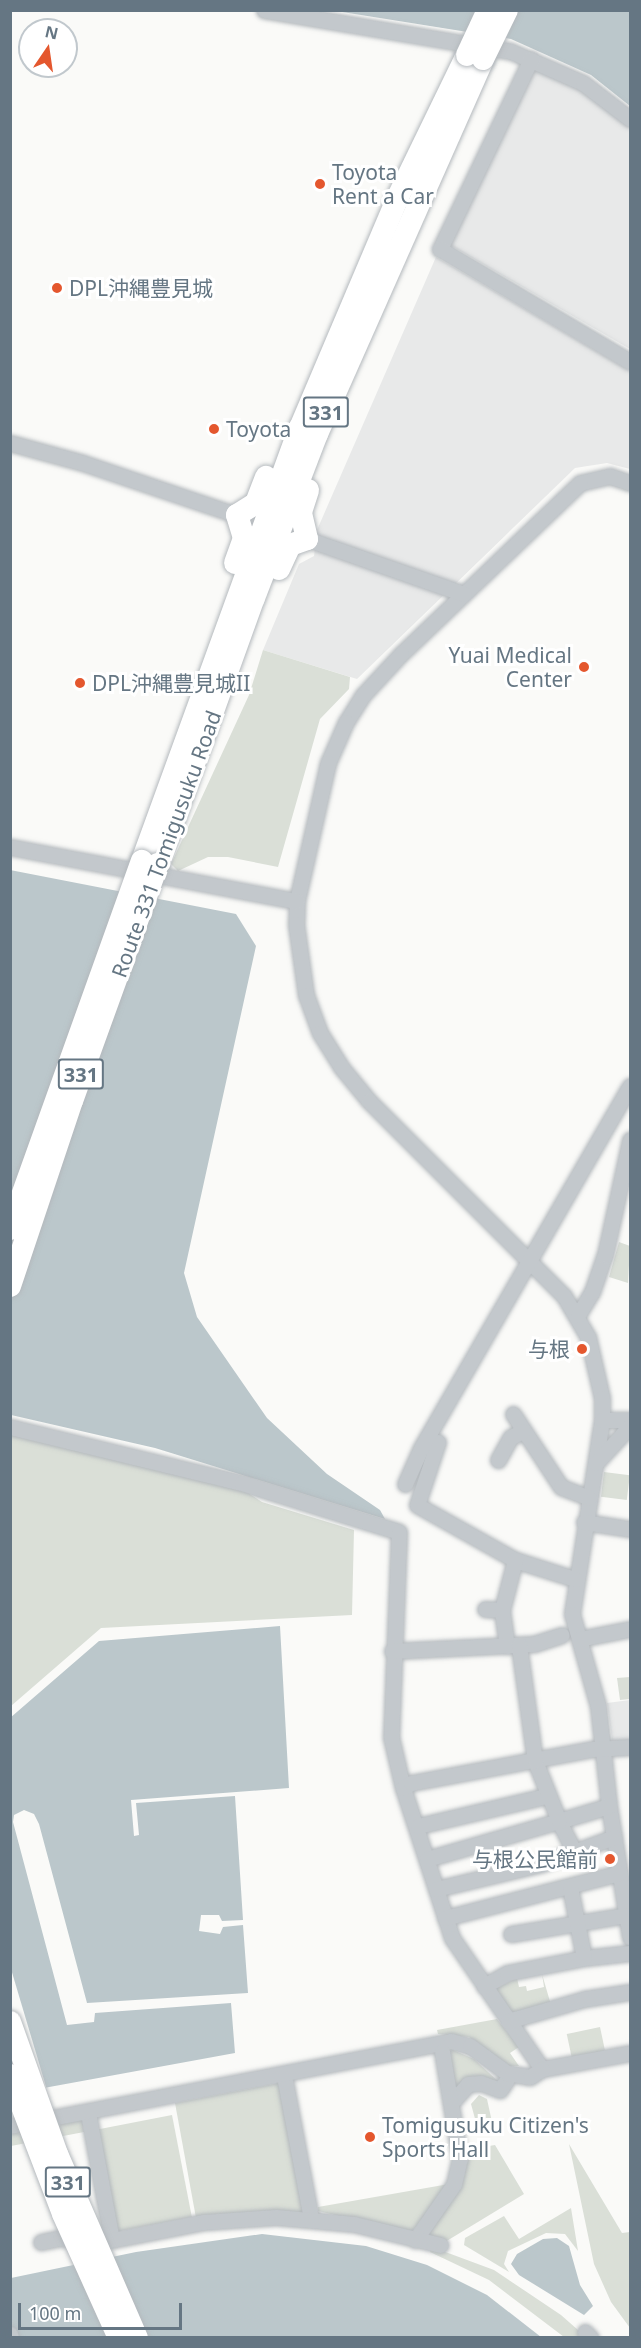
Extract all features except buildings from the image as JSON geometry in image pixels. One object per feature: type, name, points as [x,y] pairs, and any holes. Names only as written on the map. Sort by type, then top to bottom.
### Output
[{"type":"highway","name":"Route 331 Tomigusuku Road","points":[[204,713],[317,434],[458,113],[488,10]]},
{"type":"highway","name":"Route 331 Tomigusuku Road","points":[[10,1229],[150,863],[343,322],[475,57],[507,10]]},
{"type":"highway","points":[[204,713],[248,653],[290,544],[307,539],[302,522],[304,501],[377,320],[428,208],[458,113]]},
{"type":"highway","points":[[204,713],[201,659],[244,538],[237,515],[256,503],[288,422],[343,322]]},
{"type":"highway","name":"Route 331 Tomigusuku Road","points":[[10,1286],[150,863]]},
{"type":"highway","name":"331","points":[[10,2022],[61,2164],[137,2337]]},
{"type":"highway","name":"331","points":[[10,2075],[63,2214],[119,2337]]},
{"type":"street","points":[[264,10],[429,36],[531,59],[583,83],[630,119]]},
{"type":"street","points":[[531,59],[440,249],[630,362]]},
{"type":"street","points":[[10,443],[83,463],[237,515]]},
{"type":"street","points":[[630,483],[610,476],[580,483],[385,670],[346,722],[328,763],[297,901],[300,973],[312,1014],[329,1050],[369,1101],[530,1261],[578,1315],[597,1374],[602,1420],[575,1579],[572,1614],[597,1698],[609,1806],[630,1937]]},
{"type":"street","points":[[307,539],[464,594]]},
{"type":"street","points":[[10,847],[297,901]]},
{"type":"street","points":[[405,1484],[421,1448],[530,1261],[625,1106],[630,1086]]},
{"type":"street","points":[[578,1315],[592,1292],[605,1255],[630,1140]]},
{"type":"street","points":[[513,1414],[561,1487],[589,1498]]},
{"type":"street","points":[[602,1420],[630,1420]]},
{"type":"street","points":[[596,1463],[630,1426]]},
{"type":"street","points":[[10,1427],[242,1483],[399,1532],[392,1651],[391,1737],[403,1788],[418,1826],[452,1938],[542,2069]]},
{"type":"street","points":[[498,1460],[511,1437],[523,1431]]},
{"type":"street","points":[[438,1442],[417,1505],[515,1560],[575,1579]]},
{"type":"street","points":[[584,1522],[630,1529]]},
{"type":"street","points":[[515,1560],[502,1610],[513,1646],[535,1761],[546,1796],[574,1851]]},
{"type":"street","points":[[485,1609],[502,1610]]},
{"type":"street","points":[[579,1639],[630,1629]]},
{"type":"street","points":[[392,1651],[513,1646],[562,1635]]},
{"type":"street","points":[[403,1788],[411,1782],[593,1749],[604,1751],[630,1747]]},
{"type":"street","points":[[418,1826],[546,1796]]},
{"type":"street","points":[[427,1858],[609,1806]]},
{"type":"street","points":[[436,1889],[541,1864],[614,1837]]},
{"type":"street","points":[[445,1918],[619,1873]]},
{"type":"street","points":[[570,1887],[584,1958]]},
{"type":"street","points":[[511,1934],[627,1915]]},
{"type":"street","points":[[484,1986],[507,1973],[584,1958],[630,1953]]},
{"type":"street","points":[[508,2021],[584,2000],[630,1992]]},
{"type":"street","points":[[10,2126],[451,2042],[470,2046],[496,2069],[530,2077],[542,2069],[630,2054]]},
{"type":"street","points":[[415,2240],[456,2177],[461,2151],[442,2052]]},
{"type":"street","points":[[285,2081],[311,2218]]},
{"type":"street","points":[[452,2102],[468,2084],[481,2083],[500,2090],[506,2081]]},
{"type":"street","points":[[89,2118],[112,2240]]},
{"type":"street","points":[[41,2242],[60,2238],[112,2240],[230,2219],[311,2218],[441,2245]]},
{"type":"shaded area","points":[[336,11],[630,11],[630,106],[591,75],[511,39]]},
{"type":"shaded area","points":[[538,67],[580,88],[630,127],[630,349],[450,245],[517,87]]},
{"type":"shaded area","points":[[436,257],[630,371],[630,469],[607,463],[575,468],[357,679],[263,650],[299,564],[314,556],[317,530]]},
{"type":"shaded area","points":[[263,650],[350,677],[349,689],[320,719],[278,867],[228,857],[208,857],[178,871],[171,864],[249,695]]},
{"type":"shaded area","points":[[10,870],[236,914],[256,946],[184,1273],[197,1317],[267,1418],[327,1474],[380,1510],[385,1519],[155,1448],[11,1415]]},
{"type":"shaded area","points":[[619,1242],[630,1246],[628,1283],[609,1277]]},
{"type":"shaded area","points":[[11,1434],[245,1491],[262,1502],[354,1530],[352,1615],[101,1628],[11,1706]]},
{"type":"shaded area","points":[[604,1472],[630,1475],[627,1500],[601,1497]]},
{"type":"shaded area","points":[[280,1626],[289,1788],[131,1800],[134,1836],[139,1835],[136,1803],[235,1796],[243,1920],[222,1921],[219,1915],[201,1915],[199,1931],[220,1934],[223,1927],[243,1925],[248,1993],[87,2003],[39,1824],[34,1814],[24,1810],[14,1815],[13,1822],[67,2025],[94,2022],[95,2013],[231,2003],[235,2053],[11,2094],[10,1718],[99,1641]]},
{"type":"shaded area","points":[[630,1677],[630,1699],[620,1700],[617,1678]]},
{"type":"shaded area","points":[[630,1700],[630,1742],[613,1746],[607,1703]]},
{"type":"shaded area","points":[[542,1974],[551,2005],[513,2017],[495,1989],[517,1978],[519,1987],[526,1986],[527,1991],[544,1987]]},
{"type":"shaded area","points":[[497,2019],[519,2047],[510,2053],[519,2066],[506,2066],[469,2037],[438,2034],[437,2030]]},
{"type":"shaded area","points":[[600,2027],[605,2050],[572,2058],[567,2034]]},
{"type":"shaded area","points":[[453,2050],[474,2059],[501,2084],[455,2092],[448,2052]]},
{"type":"shaded area","points":[[279,2083],[307,2212],[196,2218],[175,2103]]},
{"type":"shaded area","points":[[479,2095],[487,2099],[492,2122],[483,2130],[477,2126],[471,2104]]},
{"type":"shaded area","points":[[172,2115],[192,2217],[117,2232],[97,2130]]},
{"type":"shaded area","points":[[82,2118],[84,2132],[11,2146],[11,2133],[15,2131]]},
{"type":"shaded area","points":[[464,2142],[477,2148],[495,2145],[524,2194],[445,2242],[422,2232],[453,2191]]},
{"type":"shaded area","points":[[569,2144],[622,2233],[630,2232],[630,2328],[611,2302],[594,2264]]},
{"type":"shaded area","points":[[449,2184],[411,2233],[318,2211],[318,2207]]},
{"type":"shaded area","points":[[571,2208],[578,2251],[565,2234],[546,2233],[508,2251],[504,2264],[509,2272],[464,2245],[465,2238],[504,2216],[519,2239]]},
{"type":"shaded area","points":[[262,2234],[366,2246],[427,2265],[487,2295],[541,2337],[11,2338],[11,2278],[136,2252]]},
{"type":"shaded area","points":[[557,2238],[569,2246],[580,2285],[593,2306],[584,2315],[519,2275],[511,2264],[517,2254],[543,2239]]},
{"type":"shaded area","points":[[432,2247],[494,2270],[561,2315],[586,2337],[564,2337],[489,2280],[430,2252]]},
{"type":"pier","points":[[11,1969],[47,2090],[10,2097]]},
{"type":"place","name":"Toyota Rent a Car","points":[[320,184]]},
{"type":"place","name":"DPL沖縄豊見城","points":[[57,288]]},
{"type":"place","name":"Toyota","points":[[214,429]]},
{"type":"place","name":"Yuai Medical Center","points":[[584,667]]},
{"type":"place","name":"DPL沖縄豊見城II","points":[[80,683]]},
{"type":"place","name":"与根","points":[[582,1349]]},
{"type":"place","name":"与根公民館前","points":[[610,1859]]},
{"type":"place","name":"Tomigusuku Citizen's Sports Hall","points":[[370,2137]]}]
